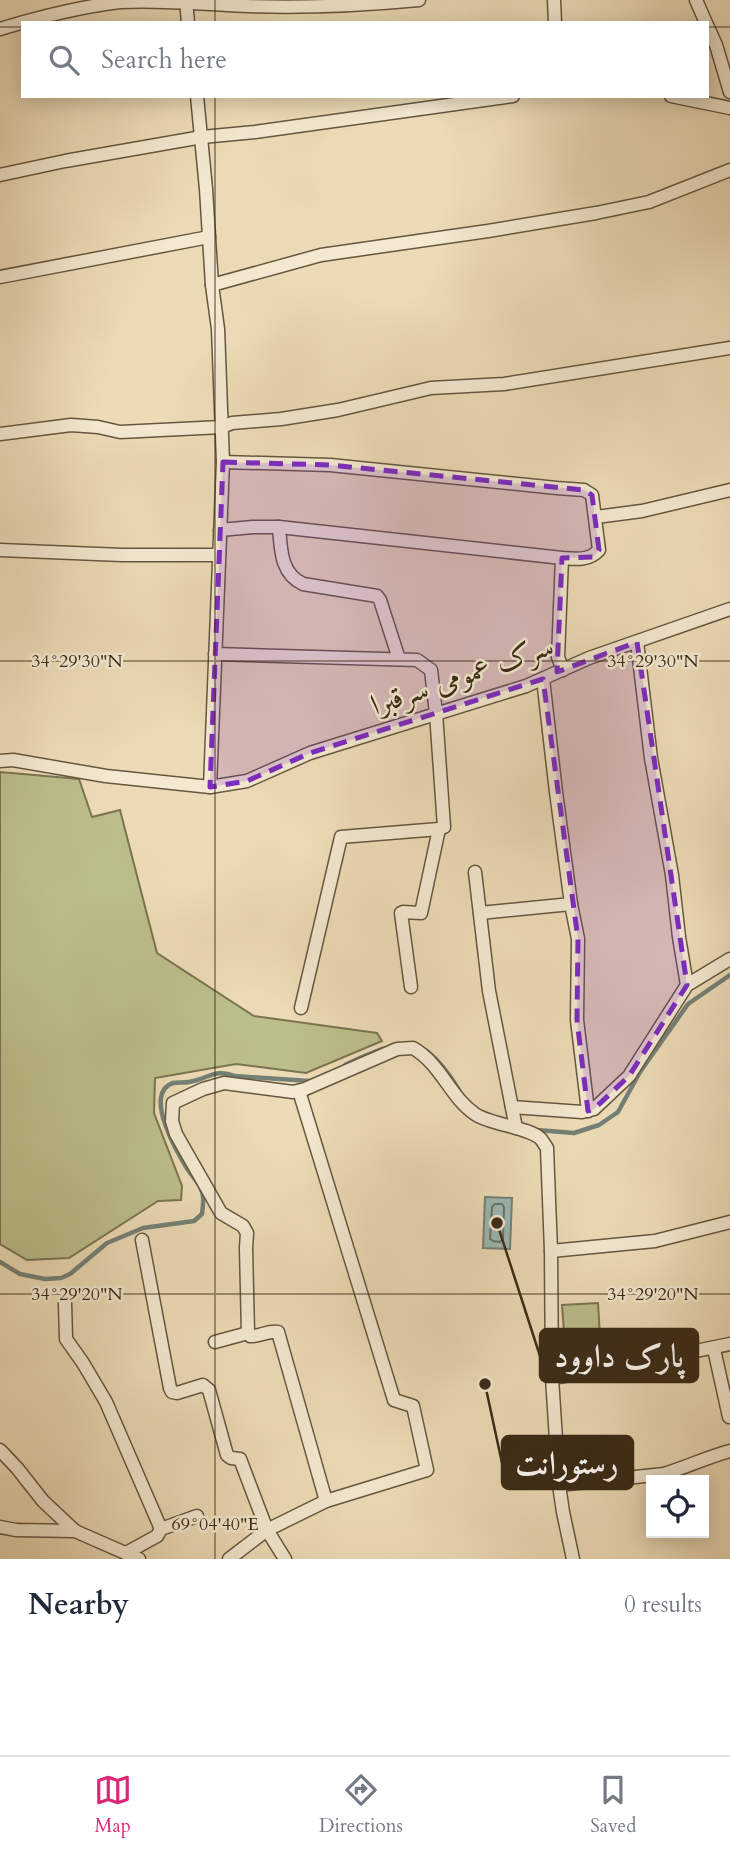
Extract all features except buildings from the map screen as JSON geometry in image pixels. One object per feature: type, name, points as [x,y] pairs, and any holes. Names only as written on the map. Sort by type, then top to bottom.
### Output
[{"type":"street","points":[[28,21],[56,13],[122,2],[186,1],[295,7],[360,6],[419,0]]},
{"type":"street","points":[[554,0],[555,21]]},
{"type":"street","points":[[696,0],[706,21]]},
{"type":"street","points":[[186,1],[188,21]]},
{"type":"street","points":[[0,29],[21,23]]},
{"type":"street","points":[[709,27],[724,51],[730,92]]},
{"type":"street","points":[[197,98],[218,329],[223,462],[210,787]]},
{"type":"street","points":[[0,175],[202,137],[499,98]]},
{"type":"street","points":[[681,98],[730,108]]},
{"type":"street","points":[[212,285],[321,255],[488,232],[649,202],[730,170]]},
{"type":"street","points":[[0,277],[209,236]]},
{"type":"street","points":[[0,434],[71,425],[120,432],[222,427],[232,423],[338,410],[431,388],[504,384],[730,348]]},
{"type":"street","points":[[220,530],[279,527],[579,559],[593,557],[599,550],[592,495],[584,489],[330,465],[223,462]]},
{"type":"street","points":[[596,517],[642,511],[730,490]]},
{"type":"street","points":[[279,527],[285,568],[296,581],[377,596],[399,659]]},
{"type":"street","points":[[0,550],[122,555],[219,555]]},
{"type":"street","points":[[562,558],[558,657],[563,670]]},
{"type":"street","name":"سرک عمومی سرقبرا","points":[[0,761],[13,760],[106,776],[210,787],[247,781],[310,753],[543,679],[589,658],[730,610]]},
{"type":"street","points":[[637,642],[651,758],[672,875],[687,985]]},
{"type":"street","points":[[215,654],[417,660],[431,670],[444,827],[341,837],[301,1009]]},
{"type":"street","points":[[543,679],[571,904],[578,939],[577,1020],[588,1111]]},
{"type":"street","points":[[411,987],[401,914],[421,913],[423,910],[439,829]]},
{"type":"street","points":[[475,872],[489,991],[516,1128]]},
{"type":"street","points":[[480,913],[571,904]]},
{"type":"street","points":[[512,1107],[588,1111],[594,1109],[629,1076],[687,985],[730,959]]},
{"type":"street","points":[[248,1333],[247,1233],[243,1226],[221,1213],[176,1134],[172,1121],[173,1103],[224,1083],[299,1091],[397,1049],[413,1048],[438,1069],[463,1105],[479,1117],[540,1138],[547,1149],[552,1378],[559,1485],[573,1559]]},
{"type":"street","points":[[229,1559],[267,1530],[326,1501],[427,1470],[413,1406],[394,1400],[299,1091]]},
{"type":"street","points":[[551,1251],[655,1241],[730,1222]]},
{"type":"street","points":[[142,1240],[170,1388],[177,1393],[203,1385],[209,1390],[228,1455],[230,1458],[240,1459],[267,1530],[285,1559]]},
{"type":"street","points":[[65,1303],[66,1339],[106,1402],[162,1529]]},
{"type":"street","points":[[215,1342],[248,1333],[254,1336],[278,1332],[326,1501]]},
{"type":"street","points":[[552,1378],[654,1361],[730,1344]]},
{"type":"street","points":[[714,1349],[729,1417]]},
{"type":"street","points":[[0,1450],[43,1501],[75,1531],[139,1559]]},
{"type":"street","points":[[559,1485],[664,1474],[706,1457],[730,1451]]},
{"type":"street","points":[[105,1559],[158,1536],[162,1529],[197,1516]]},
{"type":"street","points":[[0,1527],[16,1530],[75,1531]]},
{"type":"highlighted area","points":[[223,462],[330,465],[584,490],[592,495],[599,550],[593,557],[562,558],[557,672],[637,642],[687,985],[629,1076],[594,1109],[588,1111],[577,1020],[578,939],[543,679],[310,753],[247,781],[210,787]]},
{"type":"green space","points":[[0,772],[79,779],[92,817],[120,810],[157,953],[254,1016],[377,1033],[382,1041],[306,1073],[236,1064],[155,1078],[154,1113],[182,1186],[181,1200],[158,1201],[69,1258],[27,1260],[0,1244]]},
{"type":"green space","points":[[598,1303],[602,1370],[567,1372],[562,1305]]},
{"type":"water","points":[[485,1197],[512,1198],[510,1249],[483,1248]]},
{"type":"waterway","points":[[537,1130],[574,1133],[599,1125],[618,1112],[640,1072],[688,1004],[730,975]]},
{"type":"waterway","points":[[345,1065],[382,1049]]},
{"type":"waterway","points":[[427,1051],[445,1069],[459,1090]]},
{"type":"waterway","points":[[0,1262],[20,1274],[45,1279],[61,1278],[70,1274],[107,1243],[143,1228],[194,1221],[202,1214],[202,1190],[177,1151],[161,1111],[164,1089],[173,1083],[196,1081],[222,1073],[309,1081]]},
{"type":"place","name":"پارک داوود","points":[[497,1223]]},
{"type":"place","name":"رستورانت","points":[[485,1384]]}]
